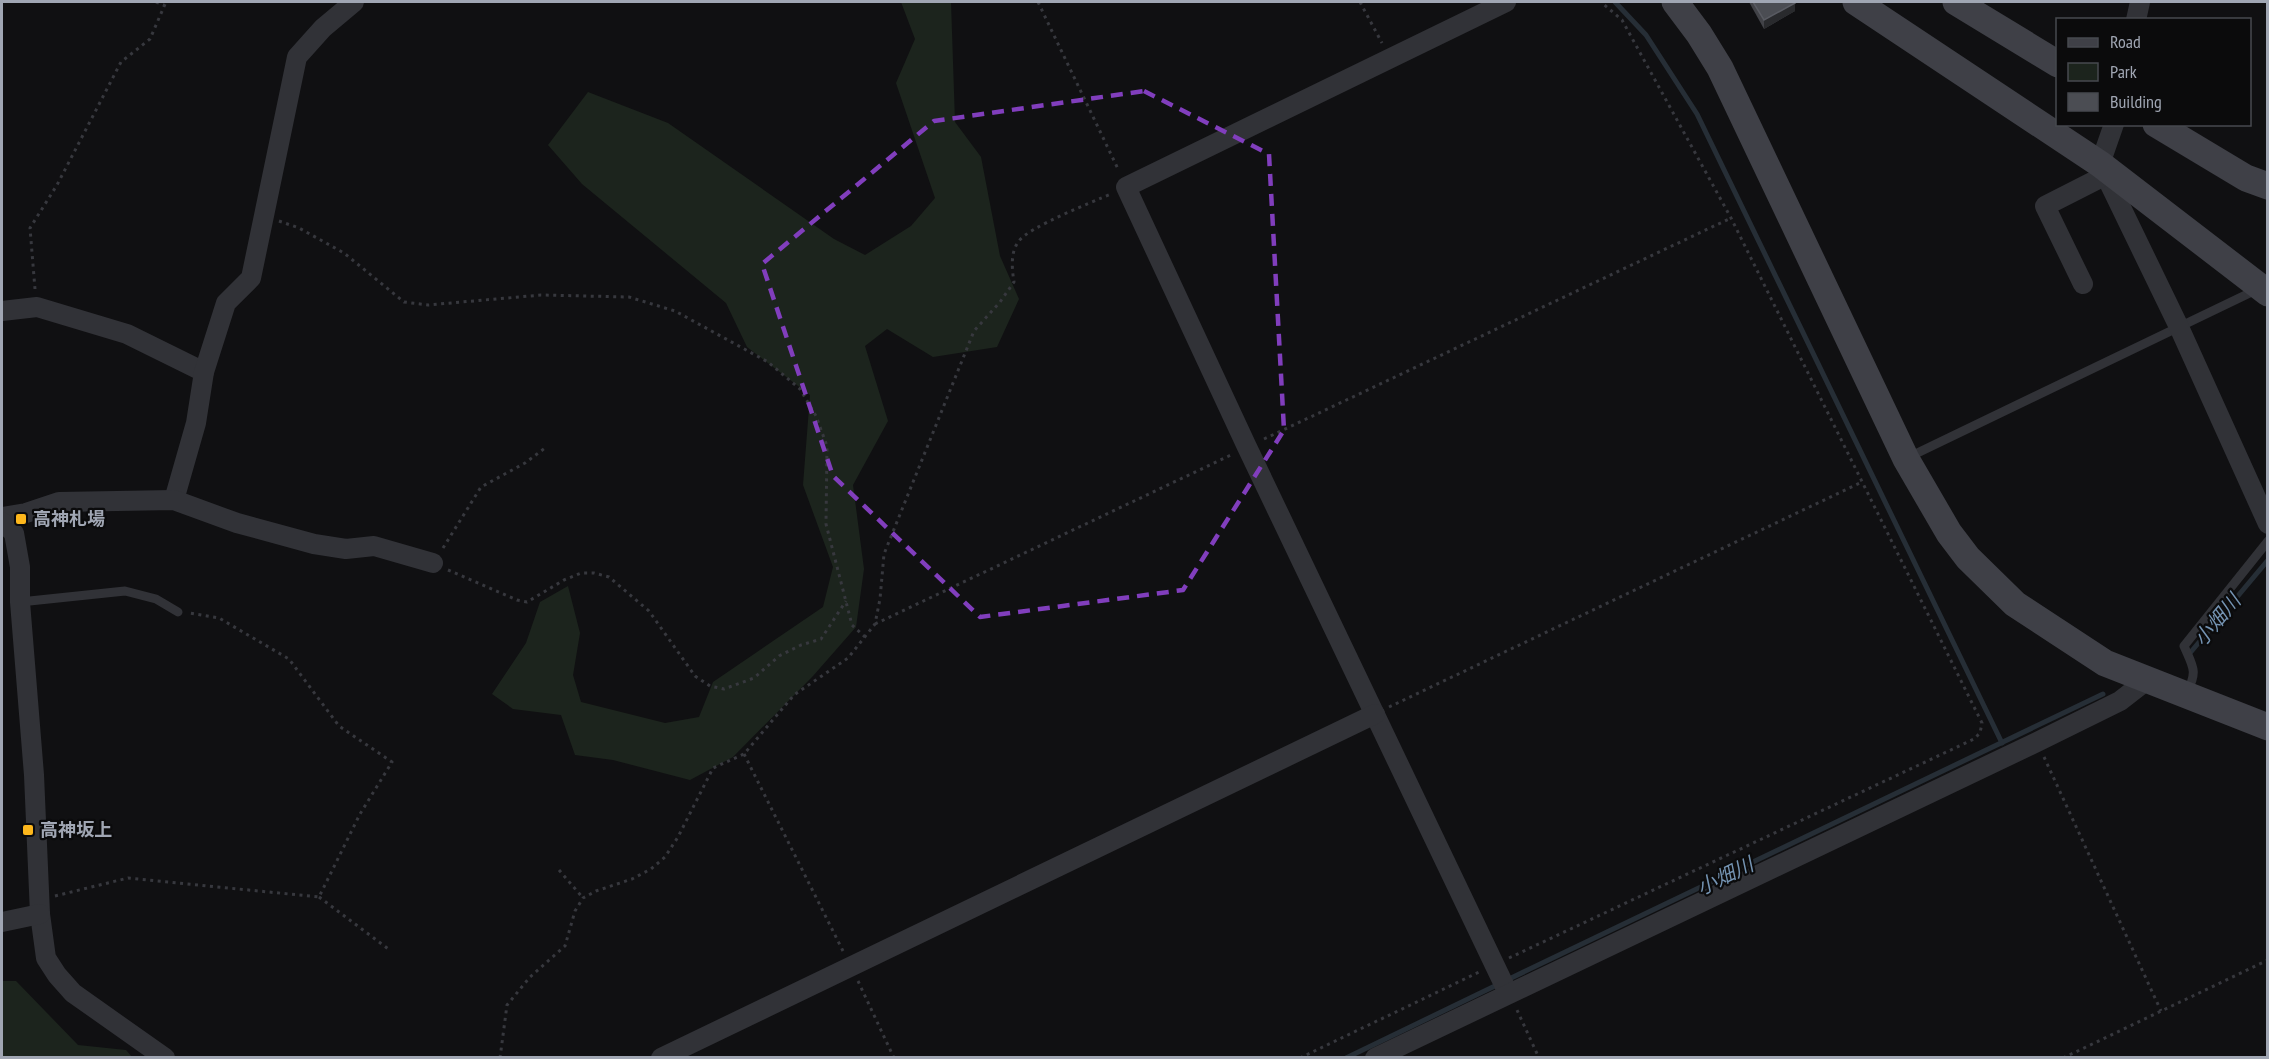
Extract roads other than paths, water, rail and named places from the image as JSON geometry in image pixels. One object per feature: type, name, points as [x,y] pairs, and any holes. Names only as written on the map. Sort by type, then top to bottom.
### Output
[{"type":"street","points":[[174,501],[196,423],[204,372],[226,303],[251,278],[277,162],[297,57],[322,28],[354,2]]},
{"type":"street","points":[[1506,2],[1126,186],[1246,447],[1508,993]]},
{"type":"street","points":[[1675,2],[1699,34],[1720,68],[1906,459],[1949,533],[1968,558],[2015,604],[2105,663],[2268,727]]},
{"type":"street","points":[[1956,2],[2056,63]]},
{"type":"street","points":[[2136,18],[2140,2]]},
{"type":"street","points":[[1867,4],[2103,170],[2264,290]]},
{"type":"street","points":[[2114,126],[2103,170],[2179,327],[2268,524]]},
{"type":"street","points":[[2159,126],[2226,167],[2268,186]]},
{"type":"street","points":[[2083,284],[2045,206],[2103,170]]},
{"type":"street","points":[[2,311],[37,307],[127,334],[204,372]]},
{"type":"street","points":[[2,517],[26,513],[59,502],[174,501],[237,523],[314,544],[346,549],[374,546],[433,563]]},
{"type":"street","points":[[2,522],[14,533],[20,567],[20,603],[34,775],[40,907],[46,958],[73,993],[165,1058]]},
{"type":"street","points":[[1375,1058],[2037,742],[2120,701],[2147,680]]},
{"type":"street","points":[[661,1058],[1375,714]]},
{"type":"street","points":[[2,922],[40,907]]},
{"type":"lane","points":[[1906,459],[2179,327],[2264,290]]},
{"type":"lane","points":[[2186,695],[2194,678],[2193,666],[2184,646],[2268,541]]},
{"type":"lane","points":[[20,603],[125,591],[156,599],[178,612]]},
{"type":"waterway","points":[[1615,2],[1646,35],[1697,114],[2002,743]]},
{"type":"waterway","name":"小畑川","points":[[2190,653],[2268,560]]},
{"type":"waterway","name":"小畑川","points":[[1507,980],[2103,694]]},
{"type":"waterway","name":"小畑川","points":[[1346,1058],[1499,984]]},
{"type":"place","name":"高神札場","points":[[21,519]]},
{"type":"place","name":"高神坂上","points":[[28,830]]}]
